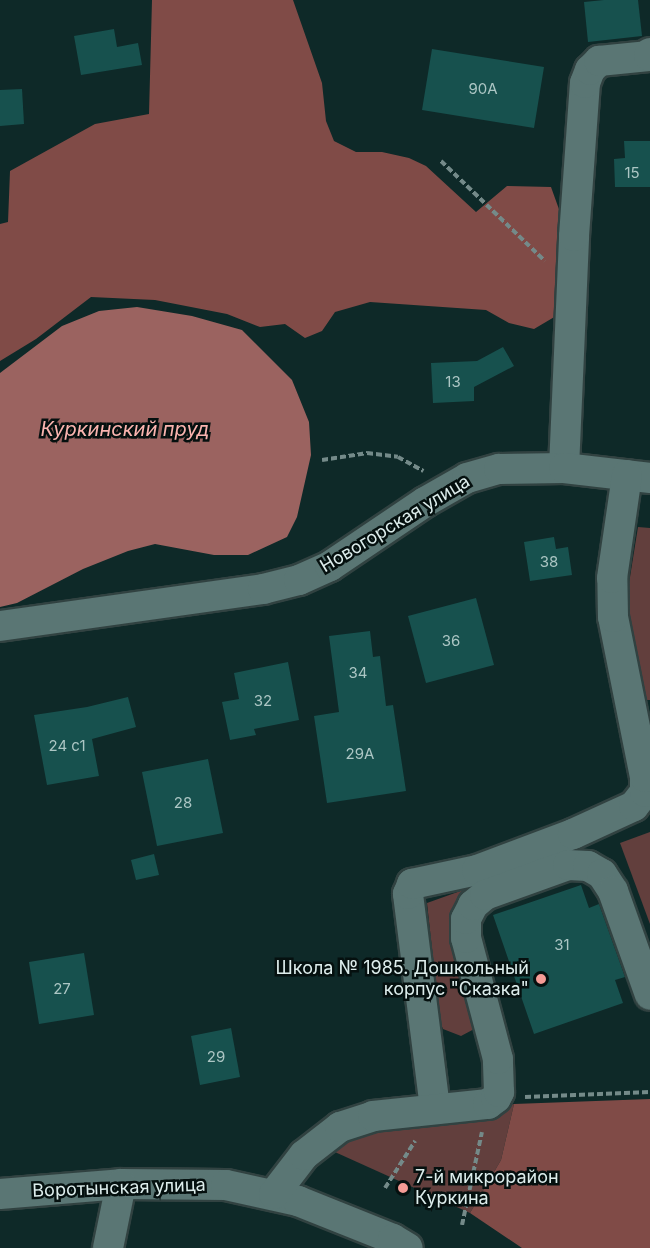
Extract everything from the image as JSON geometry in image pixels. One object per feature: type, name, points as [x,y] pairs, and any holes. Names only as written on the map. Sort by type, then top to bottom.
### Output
[{"type":"street","points":[[564,468],[572,286],[585,83],[590,70],[599,62],[649,56],[650,53]]},
{"type":"street","name":"Новогорская улица","points":[[0,626],[263,589],[299,580],[330,566],[467,478],[499,469],[564,468],[638,476]]},
{"type":"street","points":[[435,1108],[408,894],[412,884],[477,870],[573,834],[634,806],[645,792],[645,777],[613,617],[612,578],[638,476]]},
{"type":"street","points":[[274,1194],[304,1155],[340,1127],[373,1116],[492,1101],[499,1092],[498,1059],[466,938],[466,920],[472,905],[485,895],[568,865],[588,866],[602,874],[613,891],[650,995]]},
{"type":"street","points":[[108,1248],[121,1184]]},
{"type":"street","name":"Воротынская улица","points":[[0,1194],[121,1184],[226,1185],[274,1194],[372,1230],[408,1248]]},
{"type":"path","points":[[441,161],[572,286]]},
{"type":"path","points":[[322,460],[367,453],[398,458],[448,489]]},
{"type":"path","points":[[462,1225],[492,1101],[650,1092]]},
{"type":"path","points":[[385,1188],[435,1108]]},
{"type":"shaded area","points":[[152,0],[293,0],[322,83],[326,121],[334,141],[356,152],[382,152],[409,158],[426,166],[476,212],[507,186],[551,187],[565,226],[556,316],[534,329],[509,323],[486,310],[370,302],[335,312],[322,331],[305,338],[285,324],[260,327],[227,314],[155,300],[91,297],[36,339],[0,361],[0,224],[8,222],[10,171],[95,124],[149,114]]},
{"type":"shaded area","points":[[638,527],[650,528],[650,700],[646,700],[626,602]]},
{"type":"shaded area","points":[[650,832],[650,924],[620,843]]},
{"type":"shaded area","points":[[466,889],[460,903],[478,1027],[461,1036],[443,1029],[440,1022],[427,903]]},
{"type":"shaded area","points":[[650,1099],[650,1248],[522,1248],[470,1213],[501,1160],[514,1104]]},
{"type":"shaded area","points":[[514,1104],[501,1160],[470,1213],[326,1148],[385,1122]]},
{"type":"water","name":"Куркинский пруд","points":[[137,307],[192,316],[242,330],[292,380],[309,422],[311,455],[297,517],[287,537],[248,555],[214,555],[155,544],[128,551],[83,569],[17,603],[0,607],[0,373],[62,326],[99,311]]},
{"type":"building","points":[[638,0],[642,36],[588,42],[584,2]]},
{"type":"building","points":[[114,29],[117,47],[138,43],[142,65],[81,75],[74,36]]},
{"type":"building","points":[[432,49],[544,67],[534,128],[422,110]]},
{"type":"building","points":[[22,89],[24,124],[0,126],[0,90]]},
{"type":"building","points":[[624,141],[650,141],[650,187],[615,187],[614,159],[625,158]]},
{"type":"building","points":[[503,347],[514,366],[474,387],[474,401],[433,403],[431,363],[477,361]]},
{"type":"building","points":[[554,537],[556,549],[568,547],[572,575],[530,581],[524,542]]},
{"type":"building","points":[[476,598],[494,665],[426,683],[408,616]]},
{"type":"building","points":[[370,631],[373,657],[380,656],[386,706],[393,705],[406,791],[327,803],[314,716],[339,712],[329,636]]},
{"type":"building","points":[[288,662],[299,720],[254,729],[256,735],[230,740],[222,702],[239,699],[234,673]]},
{"type":"building","points":[[128,697],[136,727],[92,739],[99,776],[47,785],[34,715],[87,707]]},
{"type":"building","points":[[208,759],[223,833],[157,846],[142,772]]},
{"type":"building","points":[[154,854],[159,875],[136,880],[131,860]]},
{"type":"building","points":[[581,885],[589,908],[599,904],[625,977],[615,980],[623,1003],[534,1034],[493,915]]},
{"type":"building","points":[[84,953],[94,1015],[39,1024],[29,962]]},
{"type":"building","points":[[231,1028],[240,1077],[200,1085],[191,1036]]},
{"type":"place","name":"Школа № 1985. Дошкольный корпус \"Сказка\"","points":[[541,979]]},
{"type":"place","name":"7-й микрорайон Куркина","points":[[403,1188]]}]
